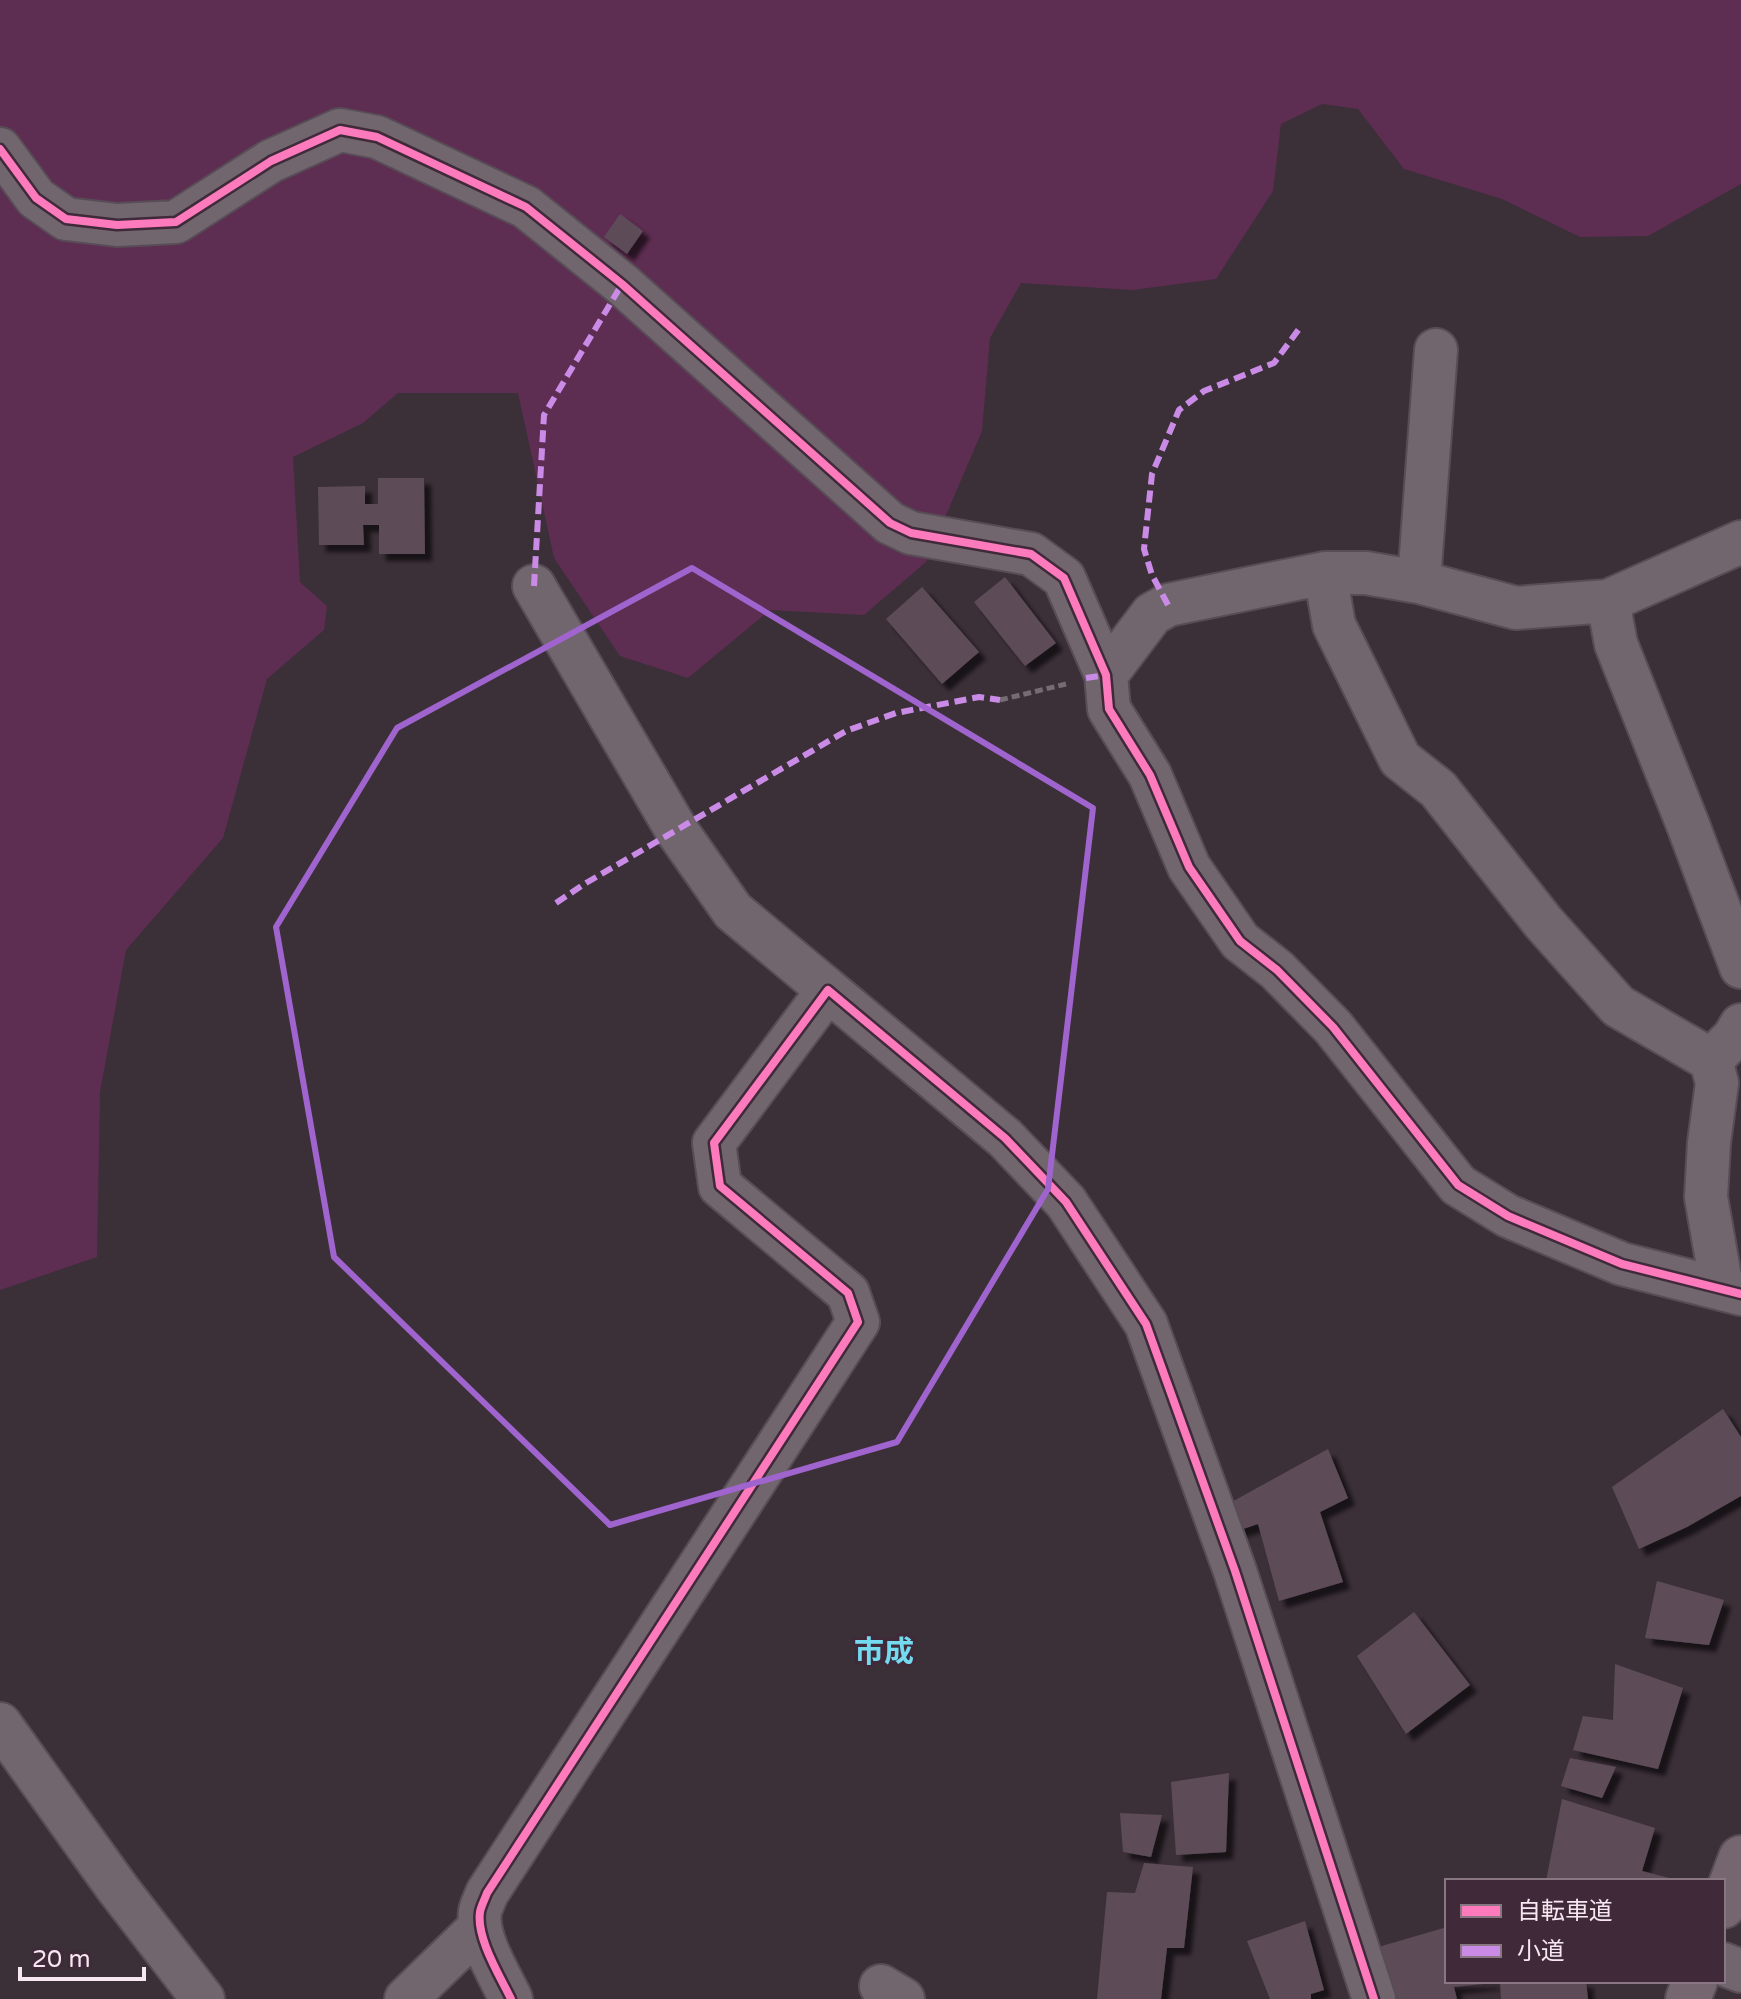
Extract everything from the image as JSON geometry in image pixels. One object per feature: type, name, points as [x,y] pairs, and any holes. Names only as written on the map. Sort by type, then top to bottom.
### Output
[{"type":"main road","points":[[1725,1901],[1741,1858]]},
{"type":"street","points":[[0,149],[36,198],[66,219],[117,225],[176,222],[271,161],[340,130],[377,137],[526,207],[622,284],[890,523],[911,533],[1031,554],[1064,578],[1089,679],[1150,775],[1197,880],[1240,941],[1277,970],[1333,1027],[1458,1185],[1508,1216],[1622,1264],[1732,1292],[1706,1197],[1717,1083],[1711,1060],[1618,1006],[1543,922],[1438,789],[1400,759],[1334,625],[1325,573]]},
{"type":"street","points":[[1419,582],[1436,350]]},
{"type":"street","points":[[1089,679],[1152,614],[1168,605],[1325,573],[1366,573],[1419,582],[1516,608],[1608,601],[1741,542]]},
{"type":"street","points":[[534,586],[677,831],[733,911],[1005,1138],[1066,1202],[1146,1324],[1235,1571],[1374,1999]]},
{"type":"street","points":[[1608,601],[1616,644],[1741,967]]},
{"type":"street","points":[[511,1999],[485,1945],[480,1927],[480,1912],[487,1893],[858,1322],[848,1293],[720,1186],[714,1143],[828,990]]},
{"type":"street","points":[[1711,1060],[1734,1037],[1741,1025]]},
{"type":"street","points":[[0,1724],[118,1889],[203,1999]]},
{"type":"street","points":[[406,1999],[480,1927]]},
{"type":"path","points":[[1000,700],[1089,679]]},
{"type":"highlighted area","points":[[692,568],[1093,808],[1048,1189],[897,1442],[610,1525],[334,1257],[276,927],[397,728]]},
{"type":"shaded area","points":[[0,0],[1741,0],[1741,184],[1648,236],[1580,237],[1502,199],[1404,169],[1358,109],[1322,104],[1281,124],[1273,191],[1216,279],[1133,290],[1021,283],[990,338],[982,431],[926,562],[864,615],[770,610],[688,678],[620,656],[554,558],[518,393],[398,393],[363,423],[293,457],[300,582],[327,606],[324,630],[267,679],[223,838],[126,950],[100,1092],[97,1257],[0,1290]]},
{"type":"building","points":[[620,214],[643,231],[627,254],[604,237]]},
{"type":"building","points":[[378,478],[424,478],[425,554],[379,554],[379,525],[363,525],[364,545],[319,545],[318,487],[365,486],[365,504],[378,504]]},
{"type":"building","points":[[1005,577],[1056,643],[1025,666],[974,602]]},
{"type":"building","points":[[922,587],[979,652],[942,684],[886,619]]},
{"type":"building","points":[[1723,1409],[1741,1437],[1741,1496],[1687,1527],[1639,1549],[1612,1487]]},
{"type":"building","points":[[1328,1449],[1348,1498],[1320,1512],[1343,1582],[1279,1601],[1258,1524],[1234,1532],[1228,1504]]},
{"type":"building","points":[[1657,1581],[1724,1600],[1709,1645],[1645,1638]]},
{"type":"building","points":[[1414,1612],[1470,1685],[1406,1734],[1357,1656]]},
{"type":"building","points":[[1615,1664],[1683,1688],[1658,1769],[1573,1750],[1583,1716],[1613,1720]]},
{"type":"building","points":[[1570,1758],[1616,1767],[1602,1798],[1561,1786]]},
{"type":"building","points":[[1229,1773],[1226,1852],[1176,1855],[1171,1782]]},
{"type":"building","points":[[1562,1799],[1655,1828],[1642,1871],[1673,1879],[1546,1879]]},
{"type":"building","points":[[1120,1813],[1162,1815],[1151,1857],[1123,1852]]},
{"type":"building","points":[[1144,1863],[1193,1867],[1184,1948],[1167,1948],[1161,1999],[1097,1999],[1107,1892],[1135,1893]]},
{"type":"building","points":[[1305,1921],[1324,1990],[1311,1994],[1311,1999],[1270,1999],[1247,1941]]},
{"type":"building","points":[[1445,1928],[1445,1983],[1493,1983],[1454,1987],[1457,1999],[1390,1999],[1368,1950]]},
{"type":"building","points":[[1500,1983],[1586,1983],[1588,1999],[1501,1999]]},
{"type":"marked path","points":[[534,586],[544,415],[622,284]]},
{"type":"marked path","points":[[1168,605],[1152,575],[1144,549],[1152,474],[1179,410],[1204,391],[1274,363],[1299,329]]},
{"type":"marked path","points":[[1086,678],[1106,675]]},
{"type":"marked path","points":[[556,903],[846,731],[896,713],[979,697],[1000,700]]},
{"type":"cycle path","points":[[0,149],[36,198],[66,219],[117,225],[176,222],[271,161],[340,130],[377,137],[526,207],[622,284],[890,523],[911,533],[1031,554],[1064,578],[1106,675],[1109,709],[1150,775],[1189,867],[1240,941],[1277,970],[1333,1027],[1458,1185],[1508,1216],[1622,1264],[1741,1294]]},
{"type":"cycle path","points":[[511,1999],[482,1933],[480,1912],[487,1893],[858,1322],[848,1293],[720,1186],[714,1143],[828,990],[1005,1138],[1066,1202],[1146,1324],[1235,1571],[1374,1999]]},
{"type":"district","name":"市成","points":[[884,1652]]}]
